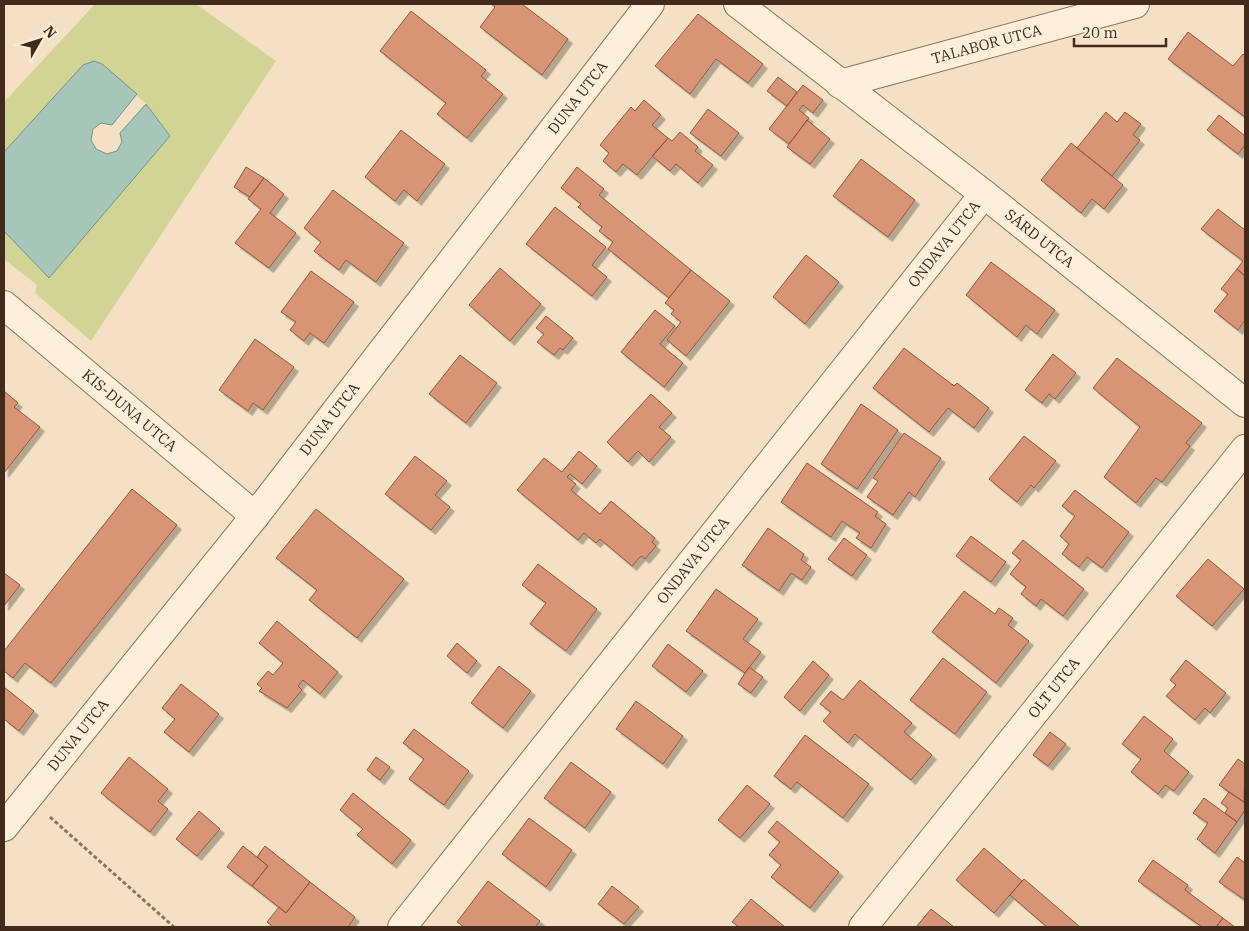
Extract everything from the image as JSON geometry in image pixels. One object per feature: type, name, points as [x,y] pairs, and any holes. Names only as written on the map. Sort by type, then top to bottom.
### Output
[{"type":"street","name":"DUNA UTCA","points":[[4,827],[27,796],[255,516],[650,4]]},
{"type":"street","name":"SÁRD UTCA","points":[[738,4],[984,194],[1245,403]]},
{"type":"street","name":"TALABOR UTCA","points":[[840,84],[1135,4]]},
{"type":"street","name":"ONDAVA UTCA","points":[[402,927],[984,194]]},
{"type":"street","name":"KIS-DUNA UTCA","points":[[4,305],[255,516]]},
{"type":"street","name":"OLT UTCA","points":[[863,927],[1245,449]]},
{"type":"path","points":[[27,796],[174,927]]},
{"type":"green space","points":[[95,4],[196,4],[276,61],[91,341],[35,293],[37,285],[4,259],[4,231],[49,278],[170,136],[146,104],[102,64],[94,61],[83,65],[4,152],[4,102]]},
{"type":"shaded area","points":[[94,61],[102,64],[137,94],[112,125],[101,123],[93,129],[91,140],[96,149],[107,154],[117,151],[122,142],[120,133],[146,104],[170,136],[49,278],[4,231],[4,152],[83,65]]},
{"type":"building","points":[[491,4],[522,4],[568,39],[542,75],[480,27],[495,7]]},
{"type":"building","points":[[411,11],[486,70],[481,76],[503,94],[467,138],[437,114],[446,103],[380,51]]},
{"type":"building","points":[[698,14],[763,64],[748,83],[716,59],[690,94],[655,66]]},
{"type":"building","points":[[1188,32],[1233,66],[1243,54],[1245,56],[1245,117],[1168,59]]},
{"type":"building","points":[[778,77],[797,92],[787,106],[767,91]]},
{"type":"building","points":[[803,85],[823,100],[813,113],[803,105],[799,110],[809,118],[789,144],[769,129]]},
{"type":"building","points":[[644,100],[661,115],[652,125],[668,138],[637,175],[623,164],[616,172],[603,161],[609,153],[600,145],[631,107],[635,111]]},
{"type":"building","points":[[708,109],[739,133],[721,156],[690,133]]},
{"type":"building","points":[[1106,112],[1117,122],[1125,112],[1141,124],[1133,135],[1140,140],[1112,176],[1077,148]]},
{"type":"building","points":[[1219,115],[1245,136],[1245,145],[1238,154],[1207,130]]},
{"type":"building","points":[[807,120],[830,139],[810,164],[787,147]]},
{"type":"building","points":[[401,130],[445,164],[417,201],[404,190],[395,201],[365,177]]},
{"type":"building","points":[[680,132],[698,147],[695,151],[713,165],[698,183],[676,164],[670,171],[652,156],[668,138],[672,141]]},
{"type":"building","points":[[1071,143],[1123,185],[1104,209],[1092,199],[1081,213],[1041,180]]},
{"type":"building","points":[[861,159],[915,200],[888,237],[833,196]]},
{"type":"building","points":[[246,167],[264,178],[250,197],[234,187]]},
{"type":"building","points":[[577,167],[604,189],[599,195],[691,270],[669,298],[608,249],[613,242],[599,231],[602,227],[578,207],[581,204],[561,188]]},
{"type":"building","points":[[264,178],[284,194],[270,213],[296,233],[269,268],[235,243],[261,209],[248,199]]},
{"type":"building","points":[[333,190],[404,243],[376,282],[346,260],[339,270],[314,251],[321,242],[304,228]]},
{"type":"building","points":[[555,207],[606,247],[592,265],[607,277],[592,296],[526,244]]},
{"type":"building","points":[[1218,209],[1245,230],[1245,276],[1237,269],[1243,261],[1201,229]]},
{"type":"building","points":[[806,255],[839,282],[805,324],[773,297]]},
{"type":"building","points":[[991,262],[1055,310],[1037,334],[1026,325],[1017,337],[966,295]]},
{"type":"building","points":[[500,268],[541,304],[510,341],[469,305]]},
{"type":"building","points":[[1237,269],[1245,276],[1245,320],[1238,330],[1214,311],[1228,294],[1221,289]]},
{"type":"building","points":[[691,270],[730,301],[686,356],[667,340],[681,322],[671,314],[674,310],[665,303]]},
{"type":"building","points":[[311,271],[354,302],[324,343],[310,333],[304,341],[290,330],[296,322],[281,312]]},
{"type":"building","points":[[655,310],[675,326],[660,344],[683,363],[664,387],[621,352]]},
{"type":"building","points":[[546,316],[573,338],[563,350],[560,348],[554,355],[537,342],[544,334],[536,328]]},
{"type":"building","points":[[255,339],[294,367],[263,410],[253,403],[248,411],[219,390]]},
{"type":"building","points":[[904,348],[954,386],[957,383],[989,408],[974,428],[948,408],[929,432],[873,388]]},
{"type":"building","points":[[1053,354],[1076,373],[1055,399],[1049,394],[1042,403],[1025,390]]},
{"type":"building","points":[[460,355],[497,383],[466,423],[429,394]]},
{"type":"building","points":[[1117,358],[1202,423],[1186,443],[1190,446],[1162,482],[1156,478],[1136,503],[1104,477],[1140,427],[1093,388]]},
{"type":"building","points":[[4,391],[18,403],[14,407],[40,427],[4,473]]},
{"type":"building","points":[[651,394],[672,413],[659,427],[671,437],[649,462],[638,451],[628,462],[607,442]]},
{"type":"building","points":[[861,404],[898,430],[857,489],[821,464]]},
{"type":"building","points":[[904,433],[941,458],[915,497],[909,492],[893,515],[867,497],[878,481],[873,478]]},
{"type":"building","points":[[1024,436],[1056,461],[1034,488],[1031,485],[1017,502],[989,479]]},
{"type":"building","points":[[579,451],[597,466],[582,484],[570,474],[567,477],[576,484],[571,490],[600,514],[611,501],[655,538],[652,542],[656,546],[645,559],[641,556],[632,566],[600,539],[596,543],[584,533],[578,540],[517,490],[544,458],[562,472]]},
{"type":"building","points":[[415,456],[447,481],[435,495],[450,507],[431,530],[385,494]]},
{"type":"building","points":[[807,463],[878,512],[875,516],[886,524],[871,548],[856,538],[860,533],[842,521],[831,537],[781,502]]},
{"type":"building","points":[[132,489],[177,525],[51,683],[25,663],[13,678],[4,671],[4,651]]},
{"type":"building","points":[[1075,490],[1129,532],[1102,568],[1087,557],[1079,567],[1062,554],[1069,544],[1060,536],[1075,516],[1062,506]]},
{"type":"building","points":[[316,509],[404,579],[357,638],[309,600],[317,590],[276,558]]},
{"type":"building","points":[[768,528],[804,554],[801,560],[811,567],[802,580],[791,573],[779,591],[742,565]]},
{"type":"building","points":[[971,536],[1006,562],[991,582],[956,556]]},
{"type":"building","points":[[844,538],[867,555],[852,576],[828,559]]},
{"type":"building","points":[[1023,540],[1084,589],[1063,616],[1041,599],[1036,606],[1021,594],[1026,587],[1010,574],[1021,560],[1012,553]]},
{"type":"building","points":[[1208,559],[1244,589],[1212,626],[1176,596]]},
{"type":"building","points":[[538,564],[597,609],[566,651],[530,624],[546,603],[522,585]]},
{"type":"building","points":[[4,573],[20,585],[4,606]]},
{"type":"building","points":[[716,589],[758,619],[743,639],[761,652],[745,673],[686,631]]},
{"type":"building","points":[[964,591],[995,614],[999,608],[1013,618],[1008,625],[1029,641],[996,683],[932,632]]},
{"type":"building","points":[[277,621],[338,672],[320,694],[303,680],[298,686],[302,690],[287,708],[259,691],[262,688],[257,684],[268,671],[273,675],[283,663],[259,643]]},
{"type":"building","points":[[457,643],[477,661],[467,673],[447,656]]},
{"type":"building","points":[[668,644],[703,671],[686,692],[652,666]]},
{"type":"building","points":[[943,658],[987,692],[955,734],[910,700]]},
{"type":"building","points":[[1186,660],[1226,693],[1210,713],[1205,708],[1195,720],[1166,696],[1176,685],[1170,680]]},
{"type":"building","points":[[813,661],[829,675],[800,711],[784,697]]},
{"type":"building","points":[[499,666],[531,691],[503,728],[471,703]]},
{"type":"building","points":[[749,667],[763,677],[751,693],[738,684]]},
{"type":"building","points":[[860,680],[912,723],[904,732],[932,755],[911,780],[855,734],[848,743],[823,721],[831,712],[820,704],[831,691],[843,700]]},
{"type":"building","points":[[181,684],[219,714],[189,752],[164,732],[175,719],[162,708]]},
{"type":"building","points":[[4,687],[34,711],[19,731],[4,719]]},
{"type":"building","points":[[636,701],[683,736],[663,764],[616,729]]},
{"type":"building","points":[[1144,716],[1173,739],[1164,751],[1189,772],[1174,791],[1165,785],[1158,794],[1131,772],[1141,759],[1122,744]]},
{"type":"building","points":[[414,729],[469,771],[444,805],[409,779],[424,759],[403,743]]},
{"type":"building","points":[[1050,732],[1066,744],[1048,766],[1033,755]]},
{"type":"building","points":[[805,735],[869,784],[843,818],[797,782],[791,789],[774,776]]},
{"type":"building","points":[[129,757],[168,789],[158,801],[168,809],[150,832],[101,793]]},
{"type":"building","points":[[376,757],[390,767],[380,780],[367,770]]},
{"type":"building","points":[[1238,759],[1245,764],[1244,802],[1219,785]]},
{"type":"building","points":[[571,762],[611,792],[585,828],[544,798]]},
{"type":"building","points":[[747,785],[770,804],[740,838],[718,820]]},
{"type":"building","points":[[1229,792],[1245,803],[1245,810],[1237,822],[1225,813],[1228,808],[1221,803]]},
{"type":"building","points":[[353,793],[411,840],[392,864],[357,835],[363,829],[340,810]]},
{"type":"building","points":[[1204,798],[1237,822],[1215,853],[1197,839],[1208,823],[1193,813]]},
{"type":"building","points":[[199,811],[220,829],[197,856],[176,839]]},
{"type":"building","points":[[529,818],[572,850],[546,887],[502,854]]},
{"type":"building","points":[[777,821],[839,872],[810,908],[771,877],[781,865],[769,855],[780,842],[768,832]]},
{"type":"building","points":[[243,846],[268,866],[252,886],[227,867]]},
{"type":"building","points":[[265,846],[310,882],[286,913],[252,886],[268,866],[257,857]]},
{"type":"building","points":[[984,848],[1022,881],[994,913],[956,880]]},
{"type":"building","points":[[1237,857],[1245,863],[1245,900],[1219,882]]},
{"type":"building","points":[[1153,860],[1188,885],[1185,890],[1223,918],[1216,927],[1202,927],[1138,881]]},
{"type":"building","points":[[1024,879],[1080,927],[1047,927],[1010,895]]},
{"type":"building","points":[[488,881],[540,921],[535,927],[464,927],[457,922]]},
{"type":"building","points":[[310,882],[355,917],[348,927],[273,927],[267,922],[279,907],[286,913]]},
{"type":"building","points":[[612,886],[639,907],[624,924],[598,904]]},
{"type":"building","points":[[751,899],[785,927],[739,927],[732,922]]},
{"type":"building","points":[[931,909],[954,927],[916,927]]},
{"type":"building","points":[[1223,918],[1235,927],[1216,927]]}]
